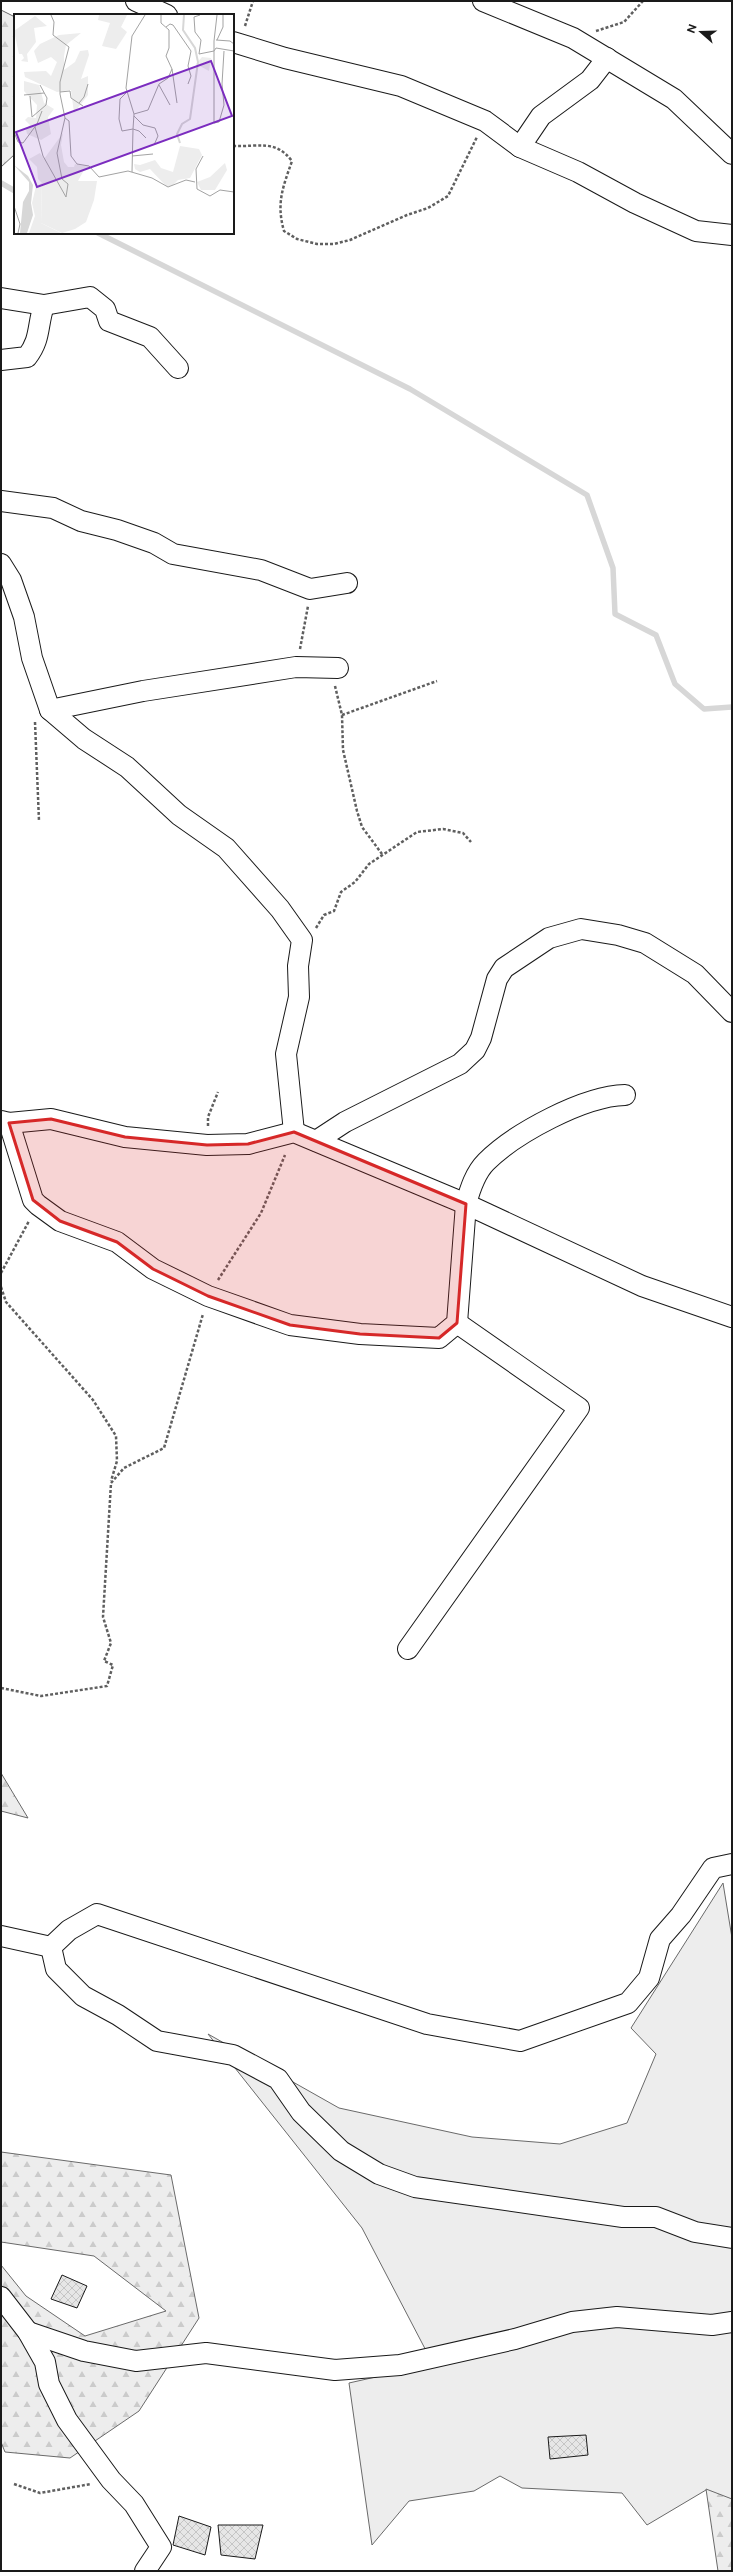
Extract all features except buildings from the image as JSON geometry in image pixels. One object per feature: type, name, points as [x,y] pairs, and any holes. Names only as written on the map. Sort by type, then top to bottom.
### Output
[{"type":"street","points":[[136,1],[165,14]]},
{"type":"street","points":[[484,1],[573,38],[674,99],[732,154]]},
{"type":"street","points":[[236,44],[401,86],[485,121],[520,147],[578,172],[635,203],[696,231],[732,235]]},
{"type":"street","points":[[520,147],[541,116],[590,80],[607,58]]},
{"type":"street","points":[[1,298],[44,305],[90,297],[105,309],[109,321],[150,337],[178,368]]},
{"type":"street","points":[[1,360],[27,357],[36,345],[44,305]]},
{"type":"street","points":[[1,501],[53,508],[81,521],[117,530],[154,543],[173,554],[261,570],[310,589],[347,583]]},
{"type":"street","points":[[1,564],[10,580],[24,617],[32,658],[50,710],[84,739],[127,767],[179,815],[226,848],[253,877],[300,936],[302,940],[298,966],[299,997],[286,1054],[294,1132]]},
{"type":"street","points":[[50,710],[142,691],[296,667],[338,668]]},
{"type":"street","points":[[316,1141],[345,1122],[460,1064],[475,1050],[481,1038],[497,979],[504,968],[549,938],[581,929],[618,935],[645,943],[695,974],[732,1012]]},
{"type":"street","points":[[625,1095],[608,1095],[579,1104],[514,1140],[485,1163],[472,1184],[466,1204],[457,1323],[439,1338],[360,1334],[290,1325],[208,1296],[153,1269],[117,1242],[60,1221],[38,1205],[33,1200],[5,1122],[51,1119],[125,1137],[207,1144],[248,1144],[294,1132],[466,1204],[642,1286],[732,1317]]},
{"type":"street","points":[[408,1649],[579,1408],[457,1323]]},
{"type":"street","points":[[52,1947],[69,1930],[97,1914],[427,2024],[520,2041],[628,2003],[649,1978],[660,1939],[681,1915],[713,1868],[732,1864]]},
{"type":"street","points":[[1,1936],[52,1947]]},
{"type":"street","points":[[52,1947],[56,1969],[83,1996],[118,2015],[157,2041],[233,2055],[278,2079],[301,2112],[341,2151],[379,2174],[415,2187],[623,2217],[656,2217],[695,2232],[732,2238]]},
{"type":"street","points":[[1,2297],[28,2332],[45,2362],[49,2384],[67,2420],[111,2480],[134,2504],[161,2546],[145,2571]]},
{"type":"street","points":[[28,2332],[84,2351],[136,2361],[206,2353],[335,2370],[400,2365],[515,2339],[580,2321],[617,2317],[712,2325],[732,2322]]},
{"type":"path","points":[[236,44],[253,1]]},
{"type":"path","points":[[573,38],[624,22],[643,1]]},
{"type":"path","points":[[234,146],[274,146],[283,149],[292,161],[280,193],[281,222],[284,231],[297,238],[317,244],[334,244],[350,240],[407,215],[428,208],[448,196],[461,166],[485,121]]},
{"type":"path","points":[[296,667],[306,624],[310,589]]},
{"type":"path","points":[[338,668],[335,684],[342,715],[344,750],[357,811],[362,827],[382,854]]},
{"type":"path","points":[[342,715],[437,681]]},
{"type":"path","points":[[39,821],[34,713],[50,710]]},
{"type":"path","points":[[300,936],[313,931],[322,922],[324,915],[334,911],[341,892],[382,854],[404,839],[425,831],[443,829],[463,833],[471,842]]},
{"type":"path","points":[[207,1144],[208,1117],[218,1092]]},
{"type":"path","points":[[111,1483],[124,1468],[164,1448],[208,1296],[261,1213],[294,1132]]},
{"type":"path","points":[[1,1273],[38,1205]]},
{"type":"path","points":[[1,1287],[6,1302],[93,1400],[116,1436],[117,1461],[111,1483],[103,1616],[111,1643],[104,1661],[113,1666],[107,1686],[41,1696],[1,1688]]},
{"type":"path","points":[[14,2484],[40,2493],[111,2480]]},
{"type":"highlighted area","points":[[51,1119],[125,1137],[207,1145],[248,1144],[294,1132],[466,1204],[457,1323],[439,1338],[360,1334],[290,1325],[208,1296],[153,1269],[117,1242],[60,1221],[33,1200],[9,1123]]},
{"type":"shaded area","points":[[723,1883],[732,1938],[732,2500],[706,2490],[647,2525],[622,2493],[522,2488],[500,2476],[474,2491],[409,2501],[372,2545],[349,2383],[433,2364],[362,2228],[208,2034],[339,2108],[472,2137],[560,2144],[627,2123],[656,2054],[631,2028]]},
{"type":"green space","points":[[1,10],[14,16],[14,155],[1,167]]},
{"type":"green space","points":[[1,1773],[28,1818],[1,1811]]},
{"type":"green space","points":[[1,2152],[171,2175],[199,2318],[139,2411],[70,2458],[5,2452],[1,2442],[1,2265],[26,2296],[85,2336],[166,2311],[94,2256],[1,2242]]},
{"type":"green space","points":[[706,2489],[732,2499],[732,2571],[718,2571]]},
{"type":"waterway","points":[[1,183],[14,190]]},
{"type":"waterway","points":[[100,234],[410,389],[587,495],[613,568],[615,614],[656,635],[675,684],[704,709],[732,707]]}]
